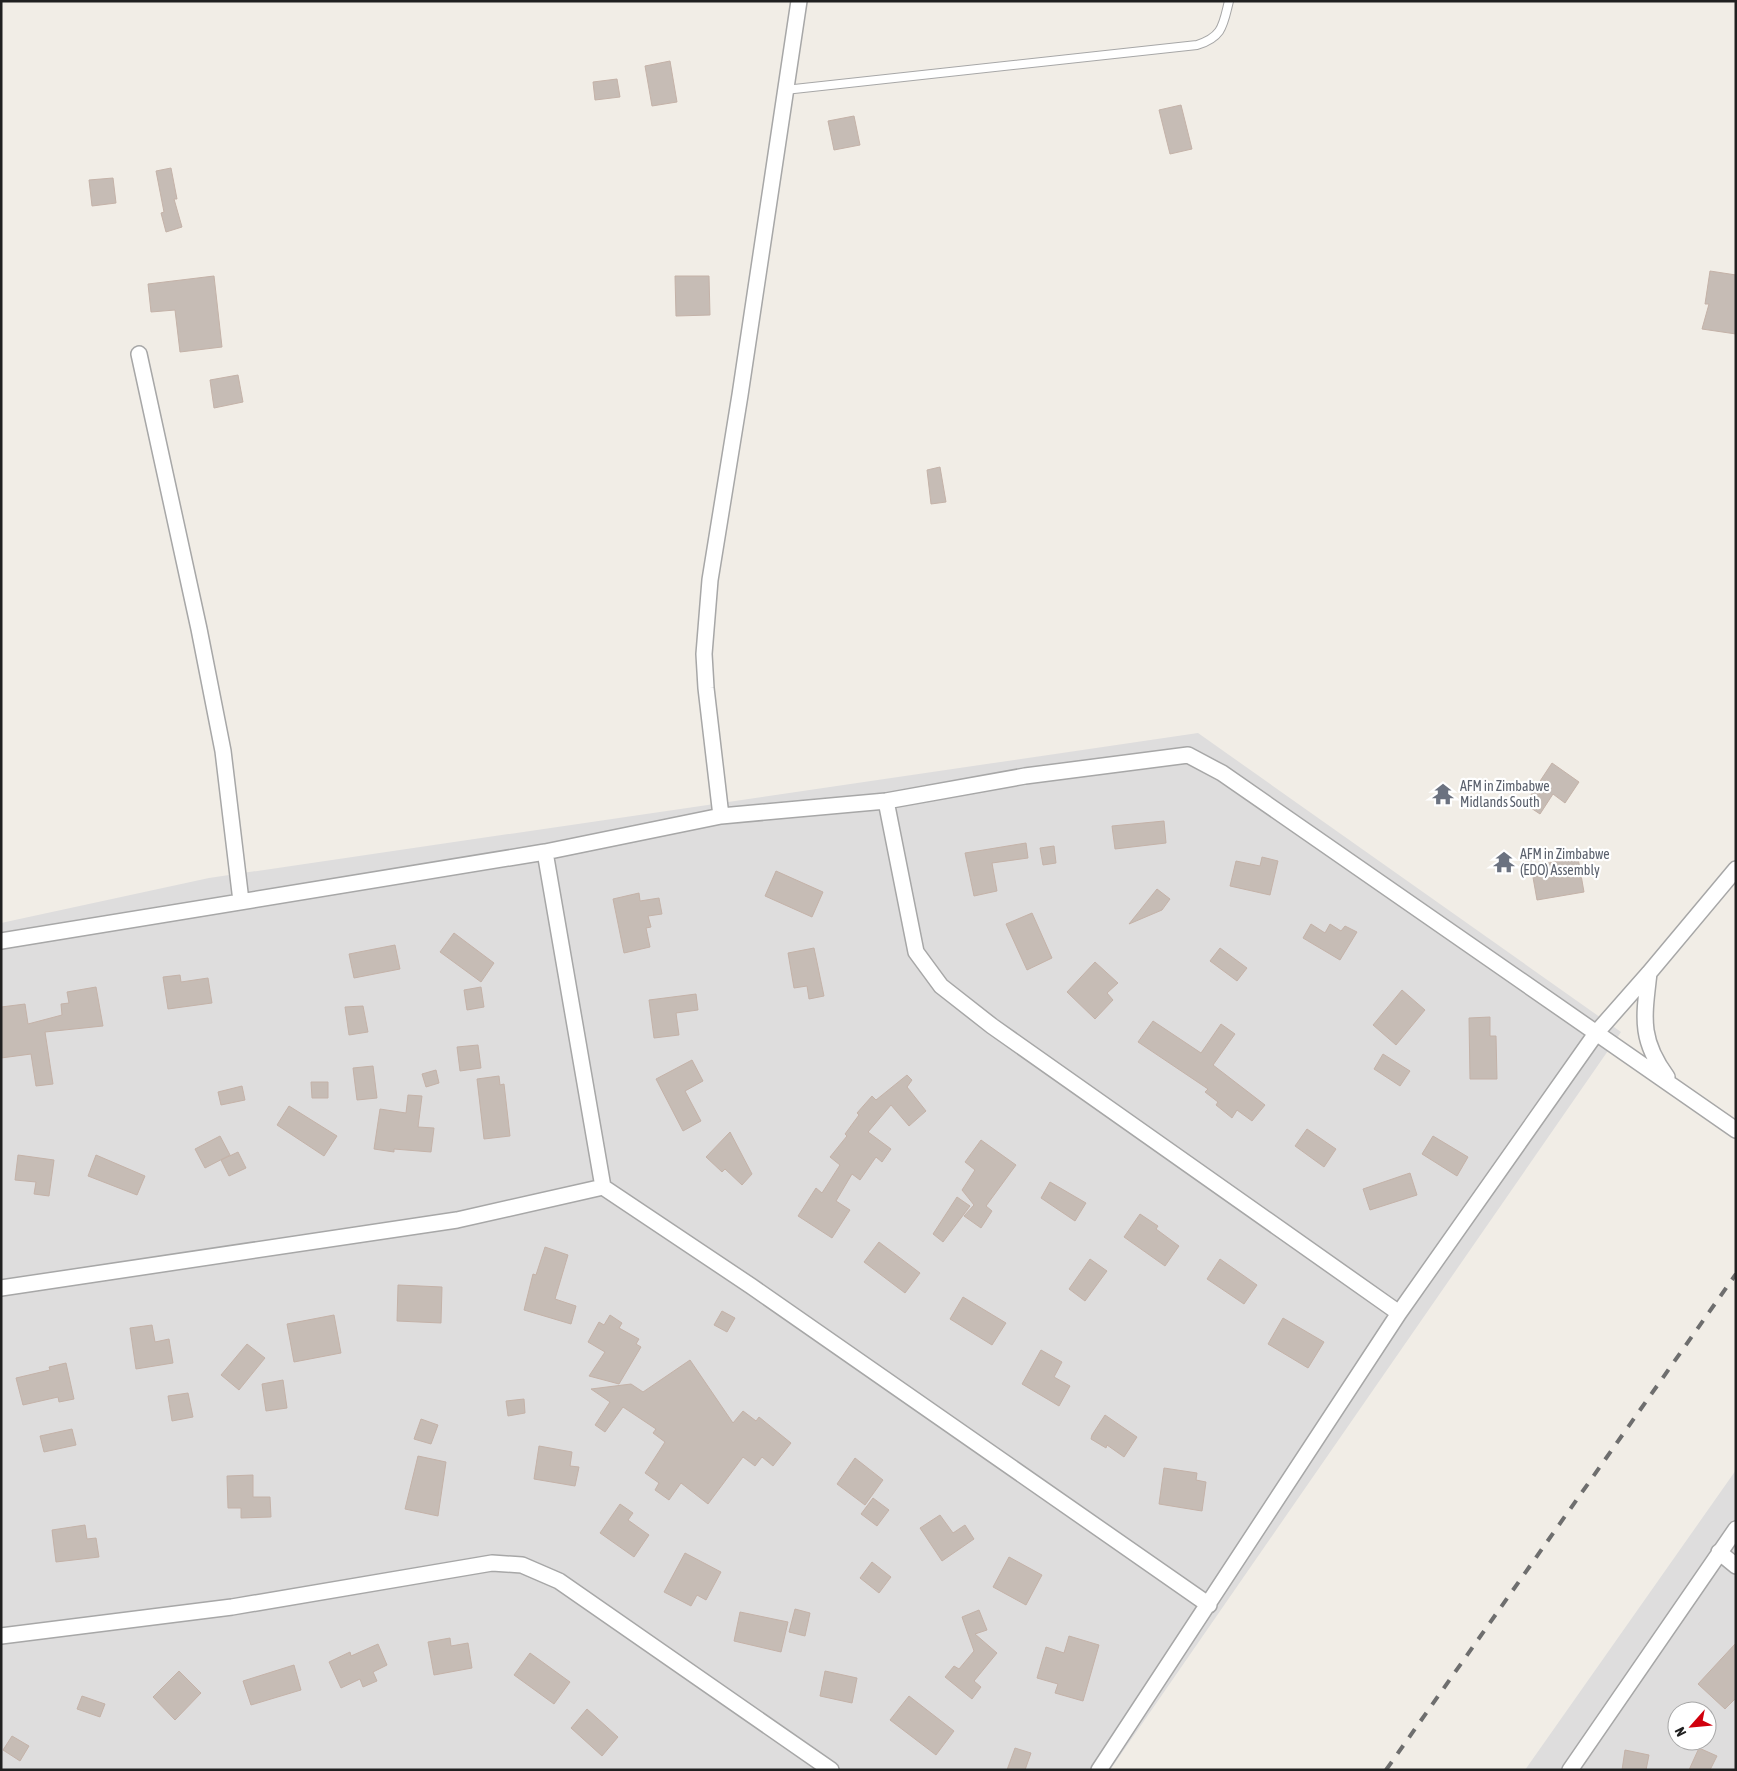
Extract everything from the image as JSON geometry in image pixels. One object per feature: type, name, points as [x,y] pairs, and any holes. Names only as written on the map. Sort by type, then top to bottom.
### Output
[{"type":"street","points":[[721,816],[706,688],[704,654],[710,580],[740,395],[799,1]]},
{"type":"street","points":[[139,354],[200,629],[223,751],[241,901]]},
{"type":"street","points":[[1,941],[545,852],[721,816],[886,801],[1025,776],[1188,755],[1222,773],[1736,1130]]},
{"type":"street","points":[[886,801],[916,952],[940,986],[992,1026],[1399,1313]]},
{"type":"street","points":[[545,852],[603,1187],[767,1297],[1209,1605]]},
{"type":"street","points":[[1099,1770],[1399,1313],[1596,1032],[1649,973],[1736,869]]},
{"type":"street","points":[[1649,973],[1645,1031],[1650,1052],[1672,1084]]},
{"type":"street","points":[[1,1288],[457,1220],[603,1187]]},
{"type":"street","points":[[1570,1770],[1736,1529]]},
{"type":"street","points":[[1719,1552],[1736,1566]]},
{"type":"street","points":[[1,1636],[232,1607],[492,1563],[522,1565],[559,1581],[831,1770]]},
{"type":"lane","points":[[785,90],[1198,45],[1211,41],[1221,32],[1229,1]]},
{"type":"shaded area","points":[[1198,733],[1621,1032],[1110,1770],[1,1770],[1,923],[209,878]]},
{"type":"shaded area","points":[[1736,1470],[1736,1770],[1525,1770]]},
{"type":"building","points":[[670,61],[677,102],[652,106],[645,66]]},
{"type":"building","points":[[617,79],[620,97],[595,100],[593,82]]},
{"type":"building","points":[[1181,105],[1192,149],[1170,154],[1159,110]]},
{"type":"building","points":[[854,116],[860,145],[834,150],[828,121]]},
{"type":"building","points":[[171,168],[177,199],[174,199],[182,227],[166,232],[161,213],[164,212],[156,171]]},
{"type":"building","points":[[113,178],[116,203],[92,206],[89,180]]},
{"type":"building","points":[[1710,271],[1736,275],[1736,334],[1702,329],[1709,304],[1705,304]]},
{"type":"building","points":[[214,276],[222,347],[180,352],[175,310],[151,312],[148,284]]},
{"type":"building","points":[[675,276],[709,276],[710,315],[676,316]]},
{"type":"building","points":[[238,375],[243,402],[214,408],[210,380]]},
{"type":"building","points":[[940,467],[946,502],[931,504],[927,470]]},
{"type":"building","points":[[1552,763],[1579,782],[1565,803],[1553,794],[1540,814],[1525,804]]},
{"type":"building","points":[[1164,821],[1166,843],[1115,849],[1112,826]]},
{"type":"building","points":[[1026,843],[1028,858],[992,863],[997,891],[974,896],[965,853]]},
{"type":"building","points":[[1054,846],[1056,863],[1043,865],[1040,848]]},
{"type":"building","points":[[1262,857],[1278,861],[1270,895],[1230,886],[1236,861],[1260,866]]},
{"type":"building","points":[[1578,858],[1584,892],[1537,900],[1531,866]]},
{"type":"building","points":[[776,871],[823,892],[812,917],[765,896]]},
{"type":"building","points":[[1157,889],[1170,899],[1162,910],[1129,924]]},
{"type":"building","points":[[639,893],[640,901],[659,898],[662,914],[648,916],[651,927],[646,928],[650,947],[624,953],[613,899]]},
{"type":"building","points":[[1032,913],[1052,958],[1027,970],[1006,924]]},
{"type":"building","points":[[1311,924],[1325,933],[1330,924],[1341,931],[1345,926],[1357,932],[1340,960],[1303,938]]},
{"type":"building","points":[[454,933],[494,963],[481,982],[440,952]]},
{"type":"building","points":[[395,945],[400,969],[354,978],[349,954]]},
{"type":"building","points":[[814,948],[824,996],[809,999],[807,986],[794,988],[788,953]]},
{"type":"building","points":[[1220,948],[1247,968],[1237,981],[1210,961]]},
{"type":"building","points":[[1095,962],[1118,983],[1107,993],[1113,1000],[1095,1019],[1067,992]]},
{"type":"building","points":[[180,975],[181,982],[208,978],[212,1003],[168,1009],[163,977]]},
{"type":"building","points":[[96,987],[103,1026],[45,1032],[53,1084],[36,1086],[31,1054],[1,1058],[1,1007],[25,1004],[28,1024],[62,1015],[61,1004],[69,1003],[67,992]]},
{"type":"building","points":[[481,987],[484,1007],[467,1010],[464,990]]},
{"type":"building","points":[[1402,990],[1425,1010],[1396,1045],[1373,1025]]},
{"type":"building","points":[[696,994],[698,1010],[676,1013],[679,1035],[654,1038],[649,1000]]},
{"type":"building","points":[[363,1006],[368,1032],[349,1035],[345,1007]]},
{"type":"building","points":[[1490,1017],[1490,1036],[1496,1036],[1497,1079],[1470,1079],[1469,1018]]},
{"type":"building","points":[[1153,1021],[1201,1053],[1221,1024],[1235,1034],[1213,1065],[1265,1105],[1252,1121],[1237,1110],[1232,1118],[1216,1105],[1218,1102],[1205,1092],[1208,1089],[1138,1042]]},
{"type":"building","points":[[478,1045],[481,1068],[460,1071],[457,1047]]},
{"type":"building","points":[[1383,1054],[1410,1071],[1400,1086],[1374,1069]]},
{"type":"building","points":[[692,1060],[703,1081],[685,1091],[701,1121],[683,1131],[656,1079]]},
{"type":"building","points":[[373,1066],[377,1098],[357,1100],[353,1068]]},
{"type":"building","points":[[436,1070],[439,1083],[426,1087],[422,1074]]},
{"type":"building","points":[[907,1075],[912,1080],[907,1087],[926,1111],[909,1126],[891,1105],[868,1132],[891,1149],[882,1162],[876,1157],[860,1180],[852,1174],[836,1201],[850,1210],[832,1238],[798,1216],[816,1188],[822,1193],[840,1165],[830,1157],[847,1136],[845,1134],[859,1115],[857,1113],[872,1096],[876,1100]]},
{"type":"building","points":[[499,1076],[500,1085],[504,1084],[510,1136],[484,1139],[477,1079]]},
{"type":"building","points":[[311,1082],[328,1082],[328,1098],[312,1098]]},
{"type":"building","points":[[242,1086],[245,1100],[221,1105],[218,1092]]},
{"type":"building","points":[[408,1095],[422,1096],[418,1127],[434,1128],[431,1152],[394,1149],[394,1152],[374,1149],[380,1109],[406,1113]]},
{"type":"building","points":[[289,1106],[337,1136],[324,1156],[277,1125]]},
{"type":"building","points":[[1307,1129],[1336,1149],[1324,1167],[1295,1146]]},
{"type":"building","points":[[730,1132],[752,1174],[742,1185],[725,1169],[722,1172],[706,1157]]},
{"type":"building","points":[[220,1136],[230,1155],[205,1168],[195,1149]]},
{"type":"building","points":[[1433,1136],[1468,1157],[1457,1176],[1422,1154]]},
{"type":"building","points":[[981,1140],[1016,1165],[986,1206],[992,1211],[981,1228],[964,1216],[974,1205],[962,1190],[975,1170],[965,1162]]},
{"type":"building","points":[[238,1152],[246,1168],[229,1176],[221,1160]]},
{"type":"building","points":[[18,1155],[54,1160],[49,1196],[34,1194],[36,1182],[15,1180]]},
{"type":"building","points":[[96,1155],[145,1176],[137,1195],[88,1176]]},
{"type":"building","points":[[1410,1173],[1417,1195],[1370,1210],[1363,1189]]},
{"type":"building","points":[[1050,1182],[1086,1203],[1075,1221],[1041,1198]]},
{"type":"building","points":[[957,1197],[970,1206],[943,1242],[933,1234]]},
{"type":"building","points":[[1140,1214],[1158,1226],[1156,1229],[1179,1246],[1165,1266],[1124,1237]]},
{"type":"building","points":[[879,1242],[920,1273],[905,1293],[864,1262]]},
{"type":"building","points":[[545,1247],[568,1255],[555,1299],[576,1306],[571,1324],[524,1310],[533,1274],[536,1275]]},
{"type":"building","points":[[1090,1259],[1107,1271],[1085,1301],[1069,1289]]},
{"type":"building","points":[[1220,1259],[1257,1285],[1244,1304],[1207,1279]]},
{"type":"building","points":[[398,1285],[442,1287],[441,1323],[397,1321]]},
{"type":"building","points":[[963,1297],[1006,1323],[992,1345],[950,1319]]},
{"type":"building","points":[[722,1311],[735,1318],[727,1332],[714,1325]]},
{"type":"building","points":[[334,1315],[341,1353],[294,1362],[287,1324]]},
{"type":"building","points":[[610,1315],[622,1323],[619,1328],[639,1339],[636,1344],[641,1347],[619,1384],[589,1376],[605,1352],[588,1342],[599,1322],[604,1325]]},
{"type":"building","points":[[1283,1318],[1324,1342],[1308,1368],[1268,1344]]},
{"type":"building","points":[[152,1325],[155,1342],[169,1339],[173,1363],[136,1369],[130,1328]]},
{"type":"building","points":[[247,1344],[265,1358],[239,1390],[221,1375]]},
{"type":"building","points":[[1041,1350],[1062,1362],[1054,1377],[1070,1386],[1059,1406],[1022,1384]]},
{"type":"building","points":[[690,1360],[733,1423],[743,1411],[756,1421],[759,1417],[791,1443],[773,1466],[762,1457],[755,1466],[743,1457],[708,1504],[681,1483],[669,1500],[655,1490],[659,1483],[645,1473],[665,1442],[653,1433],[656,1429],[623,1407],[605,1432],[595,1425],[610,1402],[591,1389],[631,1384],[643,1392]]},
{"type":"building","points":[[66,1363],[74,1399],[59,1402],[58,1397],[23,1405],[16,1378],[50,1370],[49,1367]]},
{"type":"building","points":[[283,1380],[287,1408],[266,1411],[262,1384]]},
{"type":"building","points":[[188,1393],[193,1417],[172,1421],[168,1396]]},
{"type":"building","points":[[524,1399],[525,1413],[508,1416],[506,1401]]},
{"type":"building","points":[[1105,1415],[1137,1437],[1124,1457],[1107,1445],[1106,1448],[1091,1439]]},
{"type":"building","points":[[421,1419],[438,1425],[431,1444],[414,1439]]},
{"type":"building","points":[[72,1429],[76,1445],[44,1452],[40,1436]]},
{"type":"building","points":[[539,1446],[572,1452],[570,1466],[579,1467],[575,1486],[534,1479]]},
{"type":"building","points":[[418,1456],[446,1462],[438,1516],[405,1509]]},
{"type":"building","points":[[855,1458],[883,1480],[865,1505],[837,1484]]},
{"type":"building","points":[[1164,1468],[1197,1473],[1196,1480],[1206,1482],[1202,1511],[1159,1504]]},
{"type":"building","points":[[253,1475],[253,1497],[270,1497],[271,1517],[241,1518],[241,1508],[228,1508],[227,1476]]},
{"type":"building","points":[[873,1498],[889,1510],[877,1526],[861,1514]]},
{"type":"building","points":[[620,1504],[633,1513],[628,1520],[649,1535],[634,1557],[600,1533]]},
{"type":"building","points":[[940,1515],[953,1533],[965,1525],[974,1539],[942,1561],[920,1528]]},
{"type":"building","points":[[85,1525],[87,1539],[96,1538],[99,1557],[56,1562],[52,1530]]},
{"type":"building","points":[[685,1553],[721,1572],[706,1600],[697,1595],[691,1606],[664,1592]]},
{"type":"building","points":[[1009,1557],[1042,1575],[1026,1605],[993,1587]]},
{"type":"building","points":[[872,1562],[891,1577],[879,1593],[860,1578]]},
{"type":"building","points":[[795,1609],[810,1613],[805,1636],[789,1632]]},
{"type":"building","points":[[979,1610],[987,1630],[975,1634],[997,1653],[974,1681],[981,1687],[972,1699],[945,1677],[954,1666],[959,1669],[974,1651],[962,1617]]},
{"type":"building","points":[[740,1612],[788,1622],[781,1652],[734,1641]]},
{"type":"building","points":[[1069,1636],[1099,1645],[1083,1701],[1055,1693],[1058,1684],[1037,1678],[1046,1647],[1064,1653]]},
{"type":"building","points":[[450,1638],[451,1646],[468,1643],[472,1668],[434,1675],[428,1642]]},
{"type":"building","points":[[1736,1643],[1736,1698],[1725,1709],[1698,1684]]},
{"type":"building","points":[[378,1644],[387,1665],[373,1672],[377,1681],[363,1687],[360,1679],[341,1688],[329,1662],[350,1652],[351,1656]]},
{"type":"building","points":[[530,1653],[570,1682],[554,1704],[514,1675]]},
{"type":"building","points":[[294,1665],[301,1690],[251,1705],[243,1681]]},
{"type":"building","points":[[179,1671],[201,1693],[175,1720],[153,1697]]},
{"type":"building","points":[[825,1671],[857,1678],[852,1703],[820,1696]]},
{"type":"building","points":[[82,1696],[105,1704],[100,1717],[77,1709]]},
{"type":"building","points":[[909,1696],[954,1731],[936,1755],[890,1720]]},
{"type":"building","points":[[587,1709],[618,1737],[602,1756],[571,1728]]},
{"type":"building","points":[[12,1736],[29,1746],[20,1761],[3,1750]]},
{"type":"building","points":[[1015,1748],[1031,1753],[1025,1770],[1007,1770]]},
{"type":"building","points":[[1625,1750],[1649,1755],[1646,1770],[1622,1770]]},
{"type":"building","points":[[1698,1751],[1706,1751],[1717,1756],[1710,1770],[1689,1770]]},
{"type":"railway","points":[[1386,1770],[1736,1274]]},
{"type":"place","name":"AFM in Zimbabwe Midlands South","points":[[1443,794]]},
{"type":"place","name":"AFM in Zimbabwe (EDO) Assembly","points":[[1504,862]]}]
